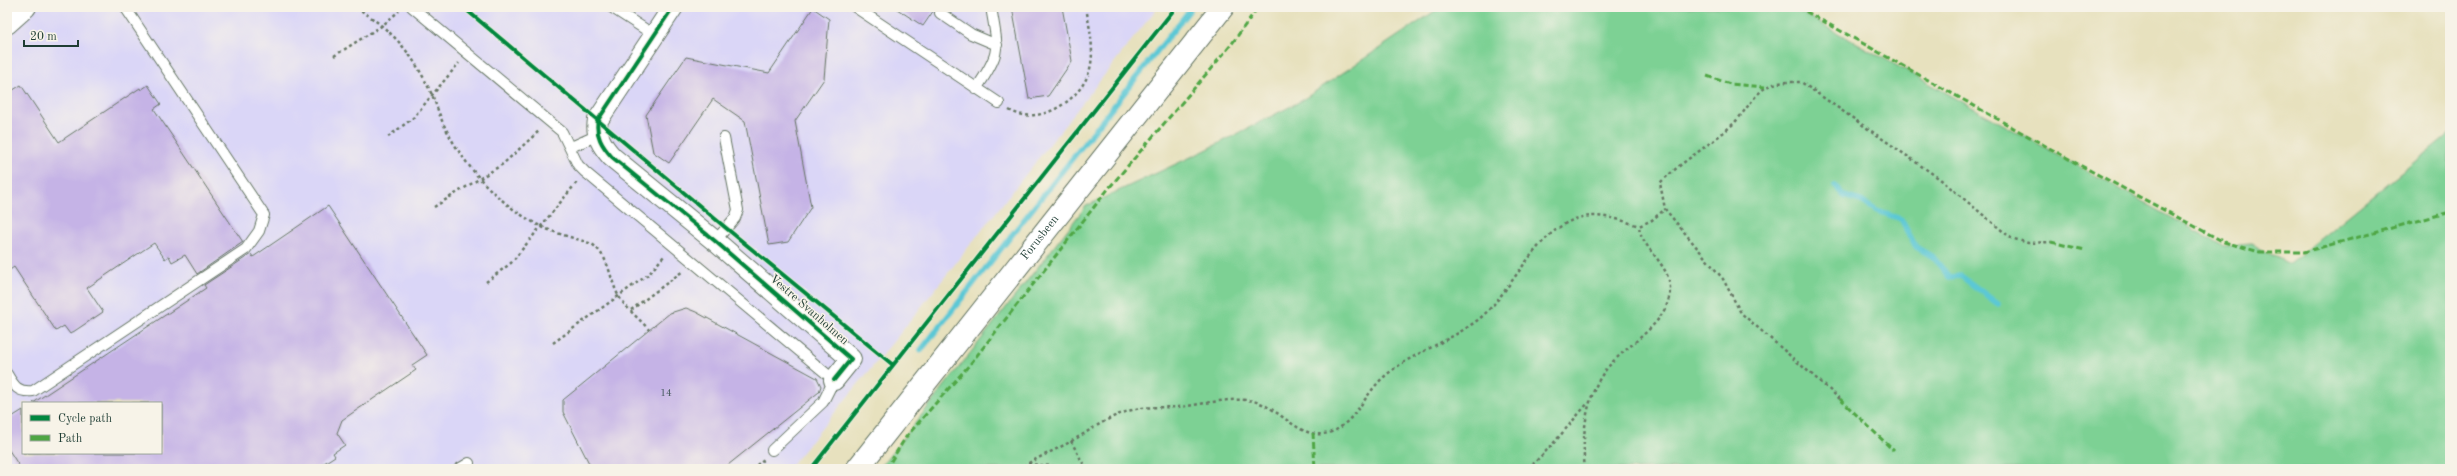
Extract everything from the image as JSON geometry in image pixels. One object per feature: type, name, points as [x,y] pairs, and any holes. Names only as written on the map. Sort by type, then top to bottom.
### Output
[{"type":"main road","name":"Forusbeen","points":[[857,469],[1222,7]]},
{"type":"street","points":[[7,24],[26,7]]},
{"type":"street","points":[[598,135],[598,120],[673,7]]},
{"type":"street","name":"Vestre Svanholmen","points":[[598,135],[603,147],[612,157],[715,241],[851,358],[834,380]]},
{"type":"lane","points":[[7,374],[16,388],[24,392],[33,391],[246,248],[259,231],[264,215],[125,7]]},
{"type":"lane","points":[[412,7],[562,132],[578,165],[584,172],[674,245],[834,380],[823,402],[772,450]]},
{"type":"lane","points":[[611,7],[654,35]]},
{"type":"lane","points":[[855,7],[870,11],[976,89],[998,103]]},
{"type":"lane","points":[[976,89],[992,65],[996,56],[997,45],[991,7]]},
{"type":"lane","points":[[940,13],[971,34],[997,45]]},
{"type":"lane","points":[[571,148],[598,135]]},
{"type":"lane","points":[[715,241],[735,218],[738,210],[724,138]]},
{"type":"lane","points":[[460,469],[469,463]]},
{"type":"path","points":[[356,7],[383,25],[407,49],[432,95],[446,129],[481,179],[505,203],[541,226],[592,244],[598,249],[606,259],[619,296],[649,330]]},
{"type":"path","points":[[334,56],[383,25],[402,7]]},
{"type":"path","points":[[998,103],[1014,112],[1027,116],[1042,114],[1060,107],[1071,97],[1085,80],[1091,66],[1093,45],[1086,7]]},
{"type":"path","points":[[388,137],[407,124],[467,54]]},
{"type":"path","points":[[1840,399],[1741,313],[1724,279],[1665,209],[1660,183],[1675,168],[1702,151],[1733,124],[1765,88],[1786,82],[1801,82],[1940,179],[2011,238],[2028,243],[2051,242]]},
{"type":"path","points":[[434,207],[481,179],[519,151],[549,121]]},
{"type":"path","points":[[486,282],[511,263],[584,172]]},
{"type":"path","points":[[1018,469],[1071,441],[1100,422],[1134,409],[1182,407],[1220,401],[1253,401],[1269,408],[1287,422],[1306,432],[1321,434],[1334,430],[1349,420],[1384,376],[1403,363],[1452,338],[1481,318],[1512,282],[1540,244],[1557,228],[1568,222],[1591,216],[1613,218],[1639,226],[1652,220],[1665,209]]},
{"type":"path","points":[[1528,469],[1552,445],[1588,402],[1608,366],[1652,325],[1667,305],[1670,288],[1664,268],[1640,236],[1639,226]]},
{"type":"path","points":[[553,343],[649,274],[674,245]]},
{"type":"path","points":[[631,310],[676,278],[693,261]]},
{"type":"path","points":[[1585,469],[1583,456],[1588,402]]},
{"type":"path","points":[[1071,441],[1085,469]]},
{"type":"path","points":[[1026,464],[1085,469]]},
{"type":"shaded area","points":[[7,7],[1158,7],[902,331],[788,469],[7,469]]},
{"type":"green space","points":[[1446,7],[1791,7],[2223,246],[2252,244],[2289,264],[2450,133],[2450,469],[879,469],[1086,206],[1206,150],[1301,101],[1438,9]]},
{"type":"building","points":[[894,7],[936,7],[923,26]]},
{"type":"building","points":[[1012,7],[1062,7],[1072,61],[1048,96],[1029,99]]},
{"type":"building","points":[[813,8],[829,19],[824,79],[795,121],[811,207],[788,242],[769,245],[745,121],[713,99],[669,163],[653,152],[646,115],[686,57],[769,73]]},
{"type":"building","points":[[21,85],[59,142],[140,88],[141,90],[148,85],[161,104],[154,109],[243,242],[197,274],[185,255],[172,262],[169,256],[165,259],[154,243],[87,288],[103,312],[70,334],[64,326],[56,331],[14,267],[7,272],[7,94]]},
{"type":"building","points":[[328,206],[427,355],[412,365],[416,370],[342,420],[337,433],[345,445],[333,453],[335,456],[315,469],[21,469],[7,447],[7,420],[22,411],[22,454],[162,454],[162,402],[35,402],[206,288],[204,285],[251,254],[253,257]]},
{"type":"building","points":[[686,308],[817,378],[821,386],[819,392],[723,469],[592,469],[563,412],[563,400],[670,313]]},
{"type":"waterway","points":[[921,350],[1192,7]]},
{"type":"waterway","points":[[1835,186],[1844,196],[1861,201],[1877,211],[1901,219],[1916,247],[1933,257],[1949,277],[1961,276],[1998,304]]},
{"type":"marked path","points":[[886,469],[906,437],[971,363],[1109,188],[1231,45],[1258,7]]},
{"type":"marked path","points":[[1798,7],[2076,163],[2224,242],[2260,252],[2304,252],[2450,212]]},
{"type":"marked path","points":[[1707,76],[1730,84],[1765,87]]},
{"type":"marked path","points":[[2051,242],[2085,250]]},
{"type":"marked path","points":[[1840,399],[1894,451]]},
{"type":"marked path","points":[[1313,433],[1315,469]]},
{"type":"cycle path","points":[[463,7],[726,228],[893,365]]},
{"type":"cycle path","points":[[673,7],[598,120],[597,125],[600,140],[612,157],[715,241],[851,359],[834,380]]},
{"type":"cycle path","points":[[811,469],[1176,7]]}]
